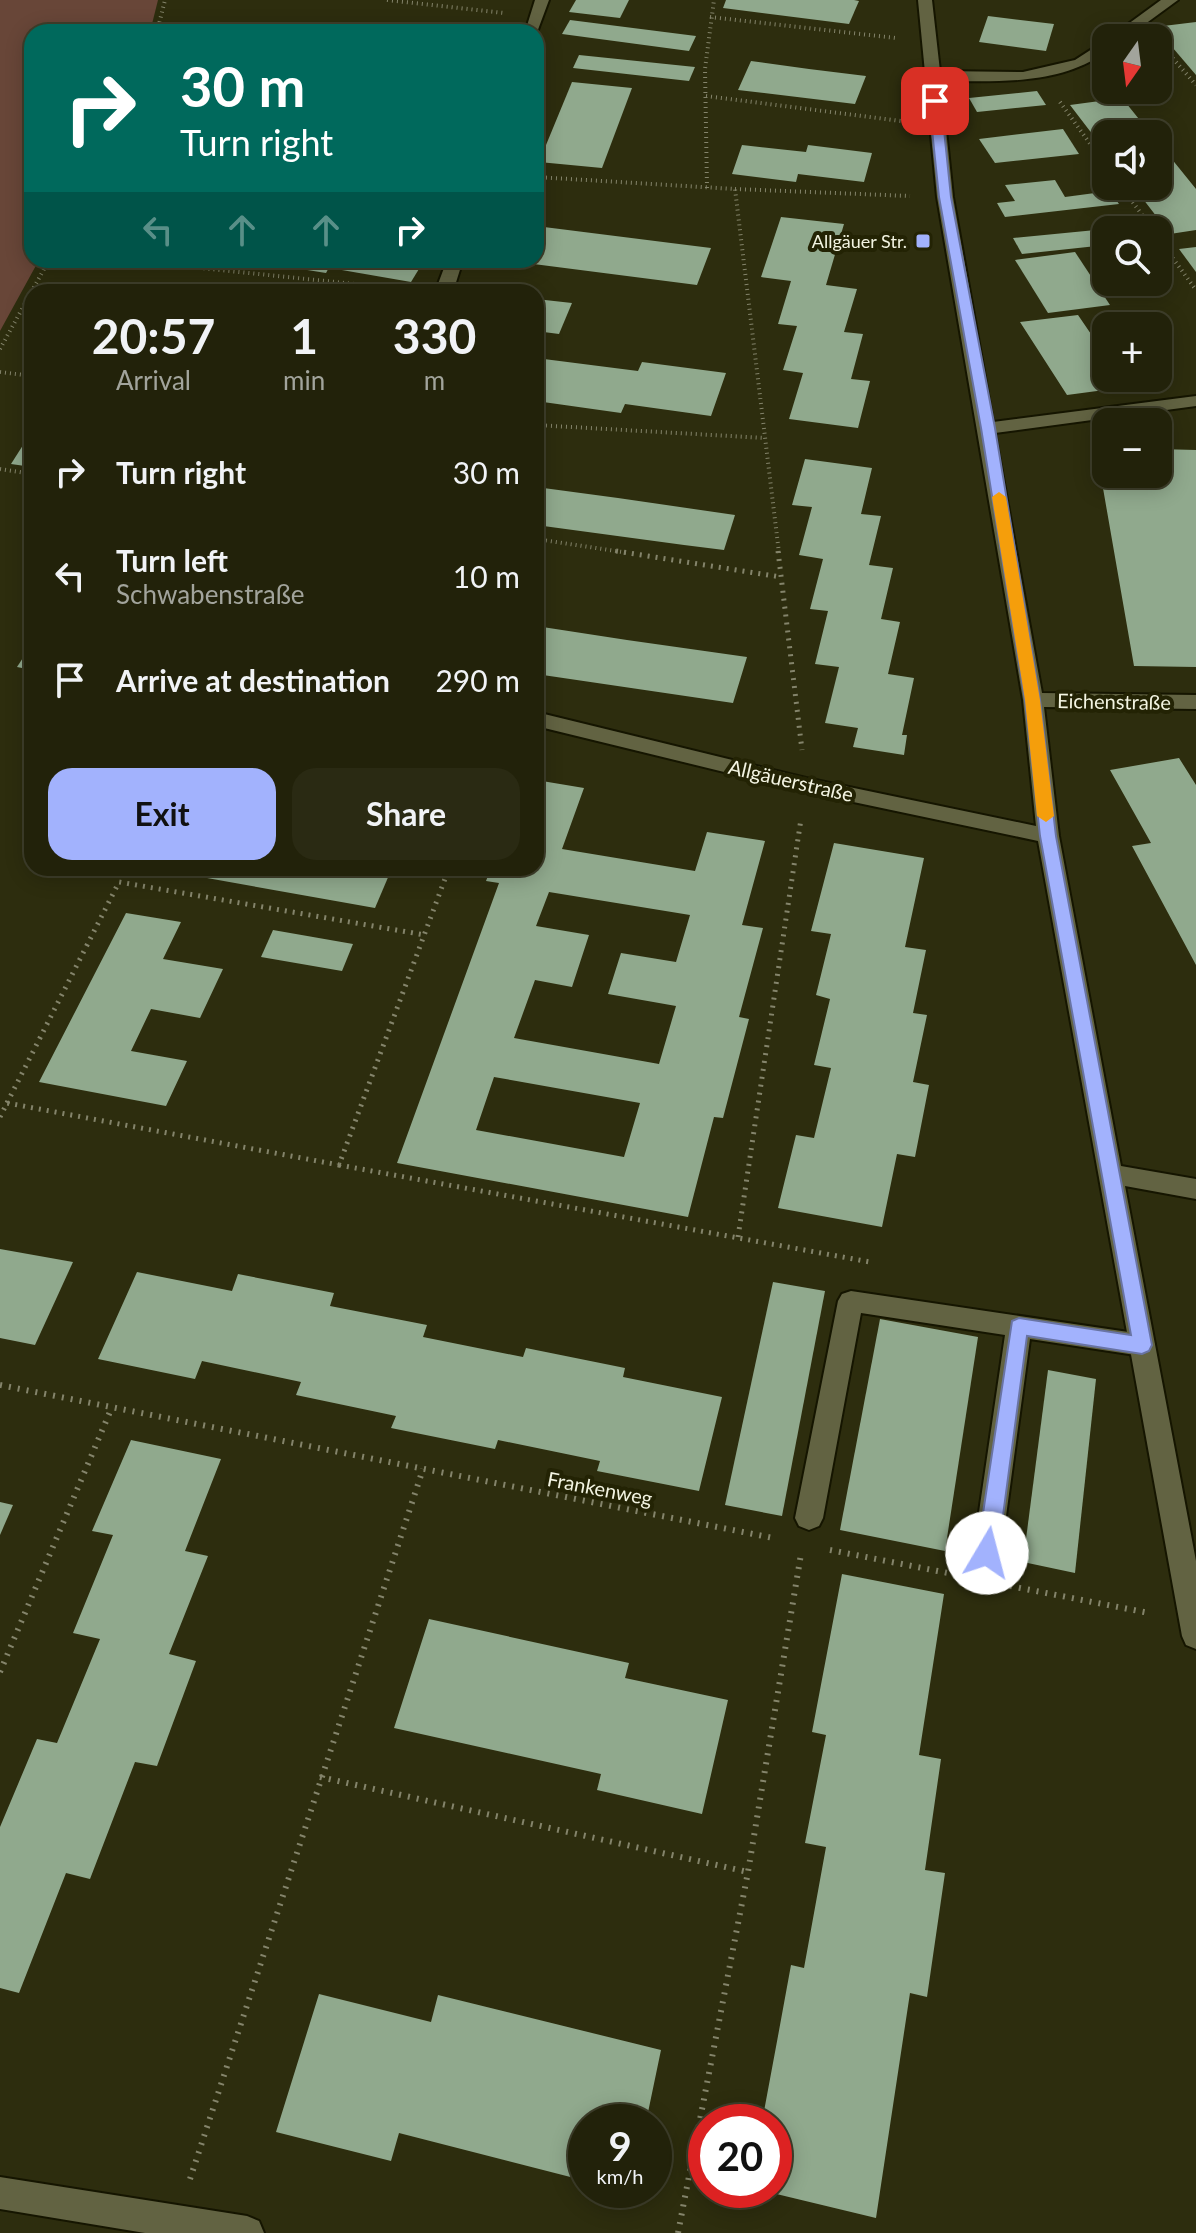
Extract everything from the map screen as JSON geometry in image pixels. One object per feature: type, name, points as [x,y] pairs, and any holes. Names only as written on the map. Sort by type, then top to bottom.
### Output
[{"type":"street","points":[[534,24],[542,0]]},
{"type":"street","points":[[925,0],[945,197],[988,428],[1033,700],[1048,836],[1195,1629]]},
{"type":"street","points":[[1136,24],[1171,0]]},
{"type":"street","points":[[933,76],[1023,77],[1080,63],[1092,55]]},
{"type":"street","points":[[988,428],[1196,401]]},
{"type":"street","name":"Eichenstraße","points":[[1033,700],[1196,702]]},
{"type":"street","name":"Allgäuerstraße","points":[[544,721],[806,785],[1048,836]]},
{"type":"street","points":[[1110,1174],[1196,1189]]},
{"type":"street","points":[[809,1518],[851,1301],[1142,1345]]},
{"type":"street","points":[[987,1553],[1019,1326]]},
{"type":"street","points":[[0,2193],[247,2233]]},
{"type":"path","points":[[159,24],[165,0]]},
{"type":"path","points":[[387,0],[534,24]]},
{"type":"path","points":[[707,188],[706,96],[710,17],[714,0]]},
{"type":"path","points":[[710,17],[929,42]]},
{"type":"path","points":[[1172,57],[1196,85]]},
{"type":"path","points":[[1039,73],[1092,147]]},
{"type":"path","points":[[706,96],[938,126]]},
{"type":"path","points":[[544,178],[707,188],[945,197]]},
{"type":"path","points":[[735,189],[806,785],[738,1237]]},
{"type":"path","points":[[1172,257],[1196,290]]},
{"type":"path","points":[[201,268],[356,284]]},
{"type":"path","points":[[0,349],[24,305]]},
{"type":"path","points":[[0,372],[24,375]]},
{"type":"path","points":[[544,425],[765,438]]},
{"type":"path","points":[[0,469],[24,473]]},
{"type":"path","points":[[544,540],[781,577]]},
{"type":"path","points":[[339,1165],[446,876]]},
{"type":"path","points":[[0,1117],[119,882],[425,935]]},
{"type":"path","points":[[7,1103],[875,1263]]},
{"type":"path","name":"Frankenweg","points":[[0,1385],[787,1541]]},
{"type":"path","points":[[1,1667],[112,1407]]},
{"type":"path","points":[[175,2222],[423,1469]]},
{"type":"path","points":[[678,2233],[748,1872],[803,1544]]},
{"type":"path","points":[[818,1547],[969,1577]]},
{"type":"path","points":[[999,1583],[1195,1629]]},
{"type":"path","points":[[320,1777],[748,1872]]},
{"type":"shaded area","points":[[0,0],[158,0],[152,24],[24,24],[24,268],[35,268],[0,331]]},
{"type":"building","points":[[576,0],[629,0],[620,18],[569,12]]},
{"type":"building","points":[[726,0],[859,1],[849,24],[723,8]]},
{"type":"building","points":[[988,16],[1054,24],[1046,51],[979,42]]},
{"type":"building","points":[[570,20],[696,36],[689,51],[562,34]]},
{"type":"building","points":[[1196,22],[1196,75],[1172,47],[1172,25]]},
{"type":"building","points":[[579,55],[695,67],[689,81],[573,68]]},
{"type":"building","points":[[751,61],[866,76],[855,104],[738,90]]},
{"type":"building","points":[[572,82],[632,88],[602,168],[544,162],[544,150]]},
{"type":"building","points":[[1037,91],[1046,105],[977,112],[969,98]]},
{"type":"building","points":[[1092,102],[1127,104],[1140,120],[1092,120],[1092,134],[1070,105]]},
{"type":"building","points":[[1063,129],[1079,154],[995,163],[979,139]]},
{"type":"building","points":[[742,145],[806,152],[808,145],[872,153],[864,182],[798,174],[796,182],[732,174]]},
{"type":"building","points":[[1172,159],[1196,189],[1196,230],[1172,234],[1172,216],[1156,216],[1144,200],[1172,200]]},
{"type":"building","points":[[1055,180],[1065,197],[1092,193],[1092,200],[1116,200],[1119,204],[1005,217],[997,203],[1015,201],[1005,185]]},
{"type":"building","points":[[781,217],[844,224],[826,285],[857,289],[844,332],[863,334],[851,379],[870,381],[858,428],[789,419],[803,373],[783,370],[797,326],[778,324],[791,281],[761,277]]},
{"type":"building","points":[[544,227],[711,248],[697,285],[544,265]]},
{"type":"building","points":[[1092,230],[1092,246],[1022,254],[1013,238]]},
{"type":"building","points":[[1196,247],[1196,272],[1179,249]]},
{"type":"building","points":[[1075,252],[1092,278],[1092,296],[1104,296],[1110,305],[1048,313],[1015,260]]},
{"type":"building","points":[[294,268],[329,268],[326,273]]},
{"type":"building","points":[[337,268],[420,268],[411,282]]},
{"type":"building","points":[[544,300],[572,303],[559,334],[544,332]]},
{"type":"building","points":[[1078,315],[1092,336],[1092,392],[1067,395],[1020,322]]},
{"type":"building","points":[[544,359],[638,371],[642,362],[726,373],[711,416],[625,404],[621,413],[544,402]]},
{"type":"building","points":[[24,444],[24,466],[11,464]]},
{"type":"building","points":[[1172,449],[1196,450],[1196,667],[1134,666],[1103,488],[1172,488]]},
{"type":"building","points":[[805,459],[872,468],[861,514],[881,516],[869,565],[893,568],[881,619],[900,622],[888,674],[914,678],[902,735],[907,735],[904,755],[853,747],[858,728],[825,723],[839,667],[815,664],[828,611],[810,609],[823,559],[799,555],[812,507],[792,505]]},
{"type":"building","points":[[544,488],[735,515],[724,550],[544,526]]},
{"type":"building","points":[[544,627],[747,657],[733,703],[544,675]]},
{"type":"building","points":[[24,656],[24,668],[17,667]]},
{"type":"building","points":[[1179,758],[1196,785],[1196,965],[1132,846],[1151,843],[1110,770]]},
{"type":"building","points":[[544,781],[584,788],[562,849],[695,871],[707,832],[765,841],[742,925],[763,928],[739,1017],[749,1019],[723,1118],[714,1117],[688,1217],[397,1163],[499,883],[486,881],[488,876],[544,876]],"holes":[[[549,892],[690,915],[676,962],[621,953],[608,994],[676,1006],[659,1064],[514,1038],[535,980],[572,987],[589,935],[536,926]],[[494,1077],[640,1103],[624,1157],[476,1130]]]},
{"type":"building","points":[[834,843],[924,858],[905,947],[926,950],[913,1013],[927,1015],[913,1082],[929,1085],[915,1157],[897,1154],[882,1227],[778,1208],[796,1135],[814,1138],[831,1068],[814,1065],[830,999],[816,995],[831,934],[811,931]]},
{"type":"building","points":[[196,876],[389,876],[375,908]]},
{"type":"building","points":[[126,913],[181,922],[163,959],[223,969],[200,1018],[151,1009],[131,1051],[187,1061],[166,1106],[39,1082]]},
{"type":"building","points":[[273,930],[353,944],[342,971],[261,957]]},
{"type":"building","points":[[0,1249],[73,1262],[35,1345],[0,1338]]},
{"type":"building","points":[[137,1272],[232,1291],[238,1274],[334,1293],[330,1306],[427,1325],[423,1337],[523,1357],[526,1348],[625,1368],[623,1377],[722,1397],[699,1491],[597,1471],[600,1461],[498,1440],[495,1449],[391,1428],[396,1416],[296,1395],[301,1382],[202,1361],[195,1379],[98,1359]]},
{"type":"building","points":[[773,1282],[825,1291],[782,1516],[725,1505]]},
{"type":"building","points":[[880,1319],[978,1337],[945,1551],[840,1530]]},
{"type":"building","points":[[1048,1370],[1096,1379],[1075,1573],[1023,1562]]},
{"type":"building","points":[[131,1440],[221,1459],[185,1551],[208,1556],[169,1654],[196,1661],[157,1766],[135,1762],[90,1879],[66,1873],[19,1993],[0,1988],[0,1827],[37,1739],[57,1743],[100,1639],[73,1633],[113,1535],[92,1531]]},
{"type":"building","points":[[0,1502],[13,1505],[0,1535]]},
{"type":"building","points":[[842,1574],[944,1594],[919,1755],[941,1759],[925,1870],[945,1873],[927,1997],[910,1993],[876,2218],[792,2198],[792,2104],[765,2104],[791,1965],[804,1968],[826,1847],[805,1843],[826,1735],[812,1732]]},
{"type":"building","points":[[429,1619],[629,1663],[625,1678],[728,1700],[702,1814],[597,1790],[601,1774],[394,1728]]},
{"type":"building","points":[[319,1994],[431,2022],[438,1995],[661,2050],[650,2104],[568,2104],[568,2176],[399,2133],[391,2161],[276,2132]]},
{"type":"slow traffic","points":[[999,497],[1033,700],[1046,816]]},
{"type":"place","name":"Allgäuer Str.","points":[[923,241]]},
{"type":"route","points":[[935,101],[945,197],[988,428],[1033,700],[1048,836],[1142,1345],[1019,1326],[987,1553]]}]
